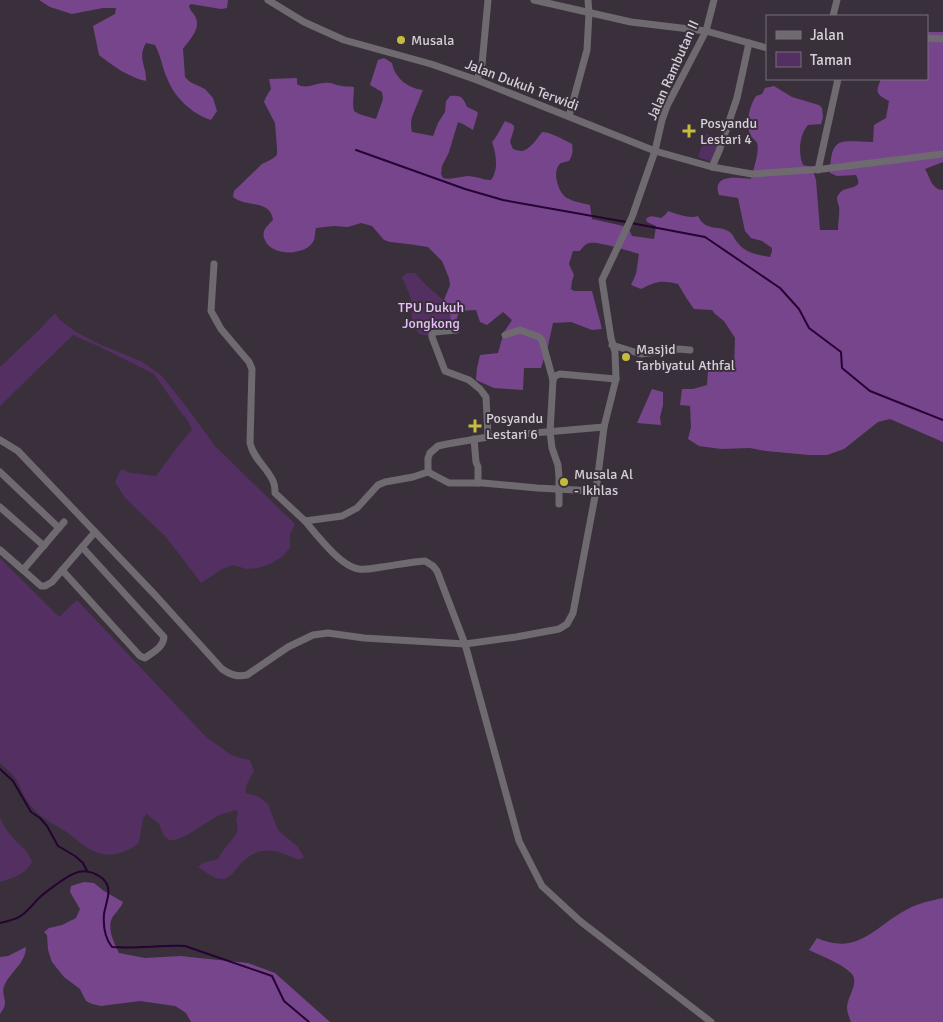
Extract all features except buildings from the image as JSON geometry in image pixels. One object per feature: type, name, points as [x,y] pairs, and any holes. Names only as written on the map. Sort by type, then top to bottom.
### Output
[{"type":"street","name":"Jalan Dukuh Terwidi","points":[[268,0],[304,22],[344,40],[422,61],[477,80],[655,151],[712,168],[752,174],[818,170],[943,154]]},
{"type":"street","points":[[477,80],[482,64],[488,0]]},
{"type":"street","points":[[534,0],[631,22],[706,31],[766,48]]},
{"type":"street","points":[[569,116],[587,50],[588,0]]},
{"type":"street","name":"Jalan Rambutan II","points":[[655,151],[667,106],[706,31],[714,0]]},
{"type":"street","points":[[833,15],[837,0]]},
{"type":"street","points":[[928,38],[943,39]]},
{"type":"street","points":[[712,168],[737,98],[749,43]]},
{"type":"street","points":[[818,170],[838,80]]},
{"type":"street","points":[[0,440],[18,451],[156,596],[222,669],[233,675],[247,675],[288,647],[313,635],[328,633],[364,638],[465,644],[559,629],[567,624],[573,613],[596,491],[604,427],[616,380],[615,352],[612,345],[602,280],[632,218],[655,151]]},
{"type":"street","points":[[214,264],[212,311],[221,329],[249,362],[252,369],[251,449],[255,457],[270,474],[274,483],[275,493],[305,521],[331,550],[354,568],[370,569],[425,561],[433,566],[437,571],[465,644],[520,842],[542,886],[580,921],[711,1022]]},
{"type":"street","points":[[456,330],[435,332],[432,334],[432,337],[445,371],[469,380],[486,397],[488,437]]},
{"type":"street","points":[[505,335],[520,330],[542,340],[553,380],[550,432],[552,448],[558,465],[558,504]]},
{"type":"street","points":[[612,345],[641,354],[680,349],[690,350]]},
{"type":"street","points":[[553,380],[555,376],[560,374],[616,380]]},
{"type":"street","points":[[428,472],[430,453],[434,449],[447,444],[488,437],[604,427]]},
{"type":"street","points":[[474,439],[478,483]]},
{"type":"street","points":[[0,472],[62,525],[23,570]]},
{"type":"street","points":[[305,521],[342,516],[357,508],[378,485],[428,472],[449,483],[478,483],[596,491]]},
{"type":"street","points":[[0,507],[44,546]]},
{"type":"street","points":[[0,550],[41,586],[44,586],[52,582],[95,532]]},
{"type":"street","points":[[62,570],[140,656],[145,658],[162,646],[164,637],[82,547]]},
{"type":"green space","points":[[706,134],[720,138],[712,162],[698,157]]},
{"type":"green space","name":"TPU Dukuh Jongkong","points":[[407,273],[415,273],[448,304],[451,315],[450,326],[445,332],[430,336],[419,334],[412,325],[410,296],[402,277]]},
{"type":"green space","points":[[55,313],[59,319],[76,332],[99,344],[143,362],[162,376],[215,446],[295,524],[290,535],[290,548],[282,557],[258,568],[246,569],[234,565],[222,569],[201,583],[166,537],[125,498],[115,482],[121,469],[131,473],[156,476],[192,430],[187,419],[154,374],[73,335],[0,406],[0,367]]},
{"type":"green space","points":[[0,558],[59,617],[77,600],[208,739],[233,756],[250,760],[254,771],[247,784],[246,793],[259,797],[268,804],[278,830],[298,847],[304,857],[299,860],[266,850],[251,855],[229,877],[224,879],[216,878],[198,867],[203,863],[218,859],[235,836],[238,830],[237,810],[219,815],[187,835],[175,840],[169,840],[164,836],[159,824],[147,814],[143,818],[139,843],[132,848],[112,855],[91,850],[43,818],[26,800],[16,779],[0,763]]},
{"type":"green space","points":[[0,818],[10,834],[27,852],[32,862],[22,873],[0,882]]},
{"type":"shaded area","points":[[39,0],[228,0],[227,8],[221,9],[191,4],[189,6],[195,16],[197,25],[194,34],[183,49],[185,77],[190,82],[205,89],[213,98],[217,111],[211,120],[197,114],[184,104],[170,85],[155,45],[146,43],[143,48],[142,58],[146,81],[127,74],[99,55],[93,26],[115,14],[116,8],[103,8],[72,14],[50,7]]},
{"type":"shaded area","points":[[928,32],[943,32],[943,162],[925,169],[933,185],[943,190],[943,442],[890,419],[878,422],[844,449],[827,455],[809,455],[750,448],[721,449],[699,446],[688,439],[691,427],[690,406],[680,405],[682,389],[693,389],[707,385],[708,371],[734,371],[735,338],[724,321],[712,310],[694,309],[678,284],[659,282],[641,289],[631,285],[636,274],[639,254],[599,243],[589,243],[580,251],[573,251],[569,264],[574,275],[571,289],[574,291],[592,291],[602,329],[592,330],[571,322],[553,323],[541,368],[524,368],[523,390],[494,388],[476,380],[480,355],[498,353],[504,332],[512,320],[503,312],[487,325],[480,322],[476,310],[459,311],[454,328],[448,329],[450,313],[444,300],[450,285],[449,278],[442,261],[428,247],[384,240],[372,226],[361,223],[348,227],[316,228],[314,240],[305,249],[297,252],[282,252],[269,246],[264,237],[264,230],[273,220],[271,213],[263,206],[233,197],[234,191],[262,164],[277,155],[275,123],[264,102],[271,89],[269,79],[297,78],[297,84],[300,86],[328,83],[354,87],[354,111],[376,119],[383,99],[382,92],[370,85],[378,60],[384,58],[392,63],[399,78],[407,85],[423,90],[412,116],[412,132],[433,136],[445,112],[446,101],[450,96],[461,97],[467,107],[478,113],[473,130],[458,122],[449,152],[442,166],[441,174],[443,178],[452,179],[467,176],[491,180],[496,166],[496,156],[492,142],[505,121],[514,126],[510,142],[513,149],[525,150],[542,132],[554,135],[572,144],[569,161],[558,166],[556,171],[557,181],[561,191],[567,198],[590,205],[592,219],[628,227],[632,236],[654,239],[656,226],[647,222],[646,219],[648,217],[661,218],[668,211],[687,217],[698,216],[708,226],[730,232],[741,246],[748,251],[770,257],[772,248],[762,241],[751,238],[745,231],[738,198],[719,195],[718,188],[722,180],[728,178],[751,179],[758,147],[751,137],[748,120],[750,109],[756,96],[762,94],[765,88],[774,86],[792,97],[819,105],[822,108],[823,117],[821,124],[808,125],[805,129],[800,145],[800,156],[803,165],[812,167],[816,180],[820,230],[838,230],[839,206],[837,196],[845,189],[856,186],[858,180],[856,175],[837,176],[830,173],[833,152],[840,143],[873,142],[874,125],[886,118],[889,101],[879,95],[878,87],[881,80],[928,80]]},
{"type":"shaded area","points":[[652,389],[663,392],[661,425],[637,423]]},
{"type":"shaded area","points":[[84,882],[94,883],[123,902],[112,918],[110,927],[119,953],[145,958],[180,956],[248,963],[275,973],[330,1022],[191,1022],[186,1013],[175,1006],[140,1001],[101,1006],[86,1001],[80,989],[64,977],[52,962],[48,950],[47,935],[44,932],[49,928],[62,925],[76,918],[80,909],[70,892],[71,886]]},
{"type":"shaded area","points":[[943,898],[943,1022],[851,1022],[847,1007],[854,985],[853,977],[842,966],[809,950],[817,938],[831,943],[844,944],[855,942],[911,908],[924,902]]},
{"type":"shaded area","points":[[26,947],[24,957],[4,987],[5,1004],[0,1014],[0,957],[8,956]]},
{"type":"waterway","points":[[356,150],[465,189],[503,200],[626,222]]},
{"type":"waterway","points":[[631,223],[705,237],[780,288],[799,309],[809,328],[841,352],[842,368],[870,391],[943,420]]},
{"type":"waterway","points":[[0,769],[13,781],[31,812],[47,826],[58,846],[75,856],[83,863],[87,871]]},
{"type":"waterway","points":[[0,923],[20,917],[43,895],[73,874],[84,871],[96,874],[108,886],[104,923],[106,936],[112,947],[185,946],[272,976],[284,1001],[309,1022]]},
{"type":"place","name":"Musala","points":[[401,40]]},
{"type":"place","name":"Posyandu Lestari 4","points":[[689,131]]},
{"type":"place","name":"Masjid Tarbiyatul Athfal","points":[[626,357]]},
{"type":"place","name":"Posyandu Lestari 6","points":[[475,426]]},
{"type":"place","name":"Musala Al - Ikhlas","points":[[564,482]]}]
